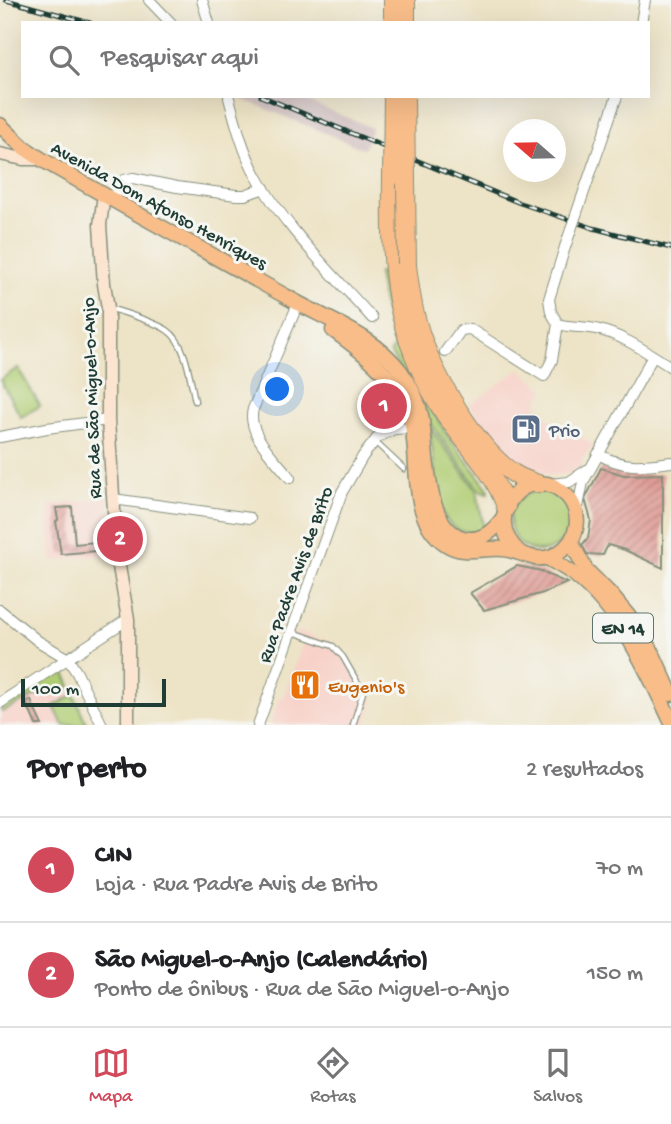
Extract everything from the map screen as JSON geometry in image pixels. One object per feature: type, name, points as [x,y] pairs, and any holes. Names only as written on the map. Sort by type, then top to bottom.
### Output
[{"type":"highway","points":[[393,0],[393,21]]},
{"type":"highway","points":[[406,0],[406,21]]},
{"type":"highway","points":[[393,98],[400,266],[421,336],[448,395],[486,446],[517,476],[543,484]]},
{"type":"highway","points":[[405,98],[398,305],[407,341],[421,373],[446,416],[497,486],[504,512]]},
{"type":"main road","name":"Avenida Dom Afonso Henriques","points":[[3,136],[303,306],[362,336],[389,358],[410,387],[421,506],[436,536],[448,546],[460,550],[474,552],[501,549],[547,558],[575,575],[625,631],[671,721]]},
{"type":"main road","name":"Avenida Dom Afonso Henriques","points":[[303,306],[366,353],[388,379],[414,420],[432,500],[444,528],[454,536],[473,540],[493,530],[515,494],[543,484]]},
{"type":"main road","points":[[543,484],[567,495],[577,514],[571,542],[564,550],[547,558]]},
{"type":"main road","points":[[504,512],[506,537],[519,552]]},
{"type":"main road","name":"EN 14","points":[[571,542],[586,570],[634,623],[651,650],[671,694]]},
{"type":"street","points":[[149,0],[169,21]]},
{"type":"street","points":[[202,0],[208,21]]},
{"type":"street","points":[[641,21],[645,0]]},
{"type":"street","points":[[229,98],[246,152],[264,188],[288,222],[372,318]]},
{"type":"street","points":[[445,352],[461,330],[470,329],[544,376],[552,360],[558,324],[551,312],[549,299],[616,98]]},
{"type":"street","points":[[0,154],[41,159]]},
{"type":"street","points":[[108,197],[124,180],[133,178],[236,195],[246,195],[264,188]]},
{"type":"street","name":"Rua de São Miguel-o-Anjo","points":[[108,197],[100,225],[108,308],[108,420],[113,499],[117,555],[128,619],[128,725]]},
{"type":"street","points":[[290,478],[255,432],[251,421],[253,409],[303,306]]},
{"type":"street","points":[[558,324],[610,333],[671,366]]},
{"type":"street","points":[[577,514],[583,482],[653,356]]},
{"type":"street","name":"Rua Padre Avis de Brito","points":[[258,725],[342,492],[357,464],[403,405]]},
{"type":"street","points":[[0,438],[108,420]]},
{"type":"street","points":[[374,440],[384,432],[414,420]]},
{"type":"street","points":[[598,454],[612,462],[632,467],[671,462]]},
{"type":"street","points":[[543,484],[569,482],[590,468]]},
{"type":"street","points":[[113,499],[250,518]]},
{"type":"street","points":[[0,610],[38,641],[68,659],[102,725]]},
{"type":"street","points":[[0,703],[128,619]]},
{"type":"street","points":[[110,632],[121,635],[129,643]]},
{"type":"lane","points":[[108,308],[166,329],[174,336],[184,359],[195,401]]},
{"type":"lane","points":[[374,440],[404,469]]},
{"type":"lane","points":[[291,631],[333,646],[343,657],[363,692],[353,725]]},
{"type":"shaded area","points":[[240,98],[300,98],[372,128],[364,149]]},
{"type":"shaded area","name":"Prio","points":[[520,369],[545,390],[537,402],[538,413],[594,445],[583,458],[581,466],[570,474],[550,475],[519,466],[505,454],[469,405]]},
{"type":"shaded area","points":[[108,498],[112,551],[109,554],[52,561],[49,505]]},
{"type":"shaded area","points":[[297,631],[337,645],[373,699],[366,725],[270,725],[304,640],[295,636]]},
{"type":"shaded area","points":[[64,671],[87,725],[0,725],[0,707],[52,675],[53,677]]},
{"type":"green space","points":[[378,273],[385,273],[398,336],[421,391],[443,430],[489,490],[488,493],[479,490],[431,424],[390,352],[395,347]]},
{"type":"green space","points":[[18,368],[40,406],[21,417],[0,380]]},
{"type":"green space","points":[[430,428],[477,491],[484,529],[474,532],[458,530],[446,519],[437,489]]},
{"type":"green space","points":[[534,491],[546,491],[565,504],[570,521],[568,533],[557,546],[546,551],[534,551],[515,538],[510,527],[510,515],[523,496]]},
{"type":"green space","points":[[64,671],[71,686],[50,696],[45,691],[2,712],[0,707],[52,675],[53,677]]},
{"type":"green space","points":[[74,695],[87,725],[63,725],[54,706]]},
{"type":"building","points":[[601,468],[624,475],[663,474],[663,568],[608,545],[603,555],[587,554],[582,545],[588,538],[591,520],[585,499]]},
{"type":"building","points":[[72,507],[75,544],[96,542],[96,551],[61,554],[56,508]]},
{"type":"building","points":[[517,566],[537,570],[567,583],[484,610],[470,593]]},
{"type":"building","points":[[31,700],[42,725],[36,725],[26,702]]},
{"type":"railway","points":[[6,0],[83,21]]},
{"type":"railway","points":[[266,98],[520,203],[593,228],[671,248]]},
{"type":"place","name":"CIN","points":[[384,406]]},
{"type":"place","name":"Prio","points":[[526,429]]},
{"type":"place","name":"São Miguel-o-Anjo (Calendário)","points":[[120,539]]},
{"type":"place","name":"Eugenio's","points":[[305,685]]}]
